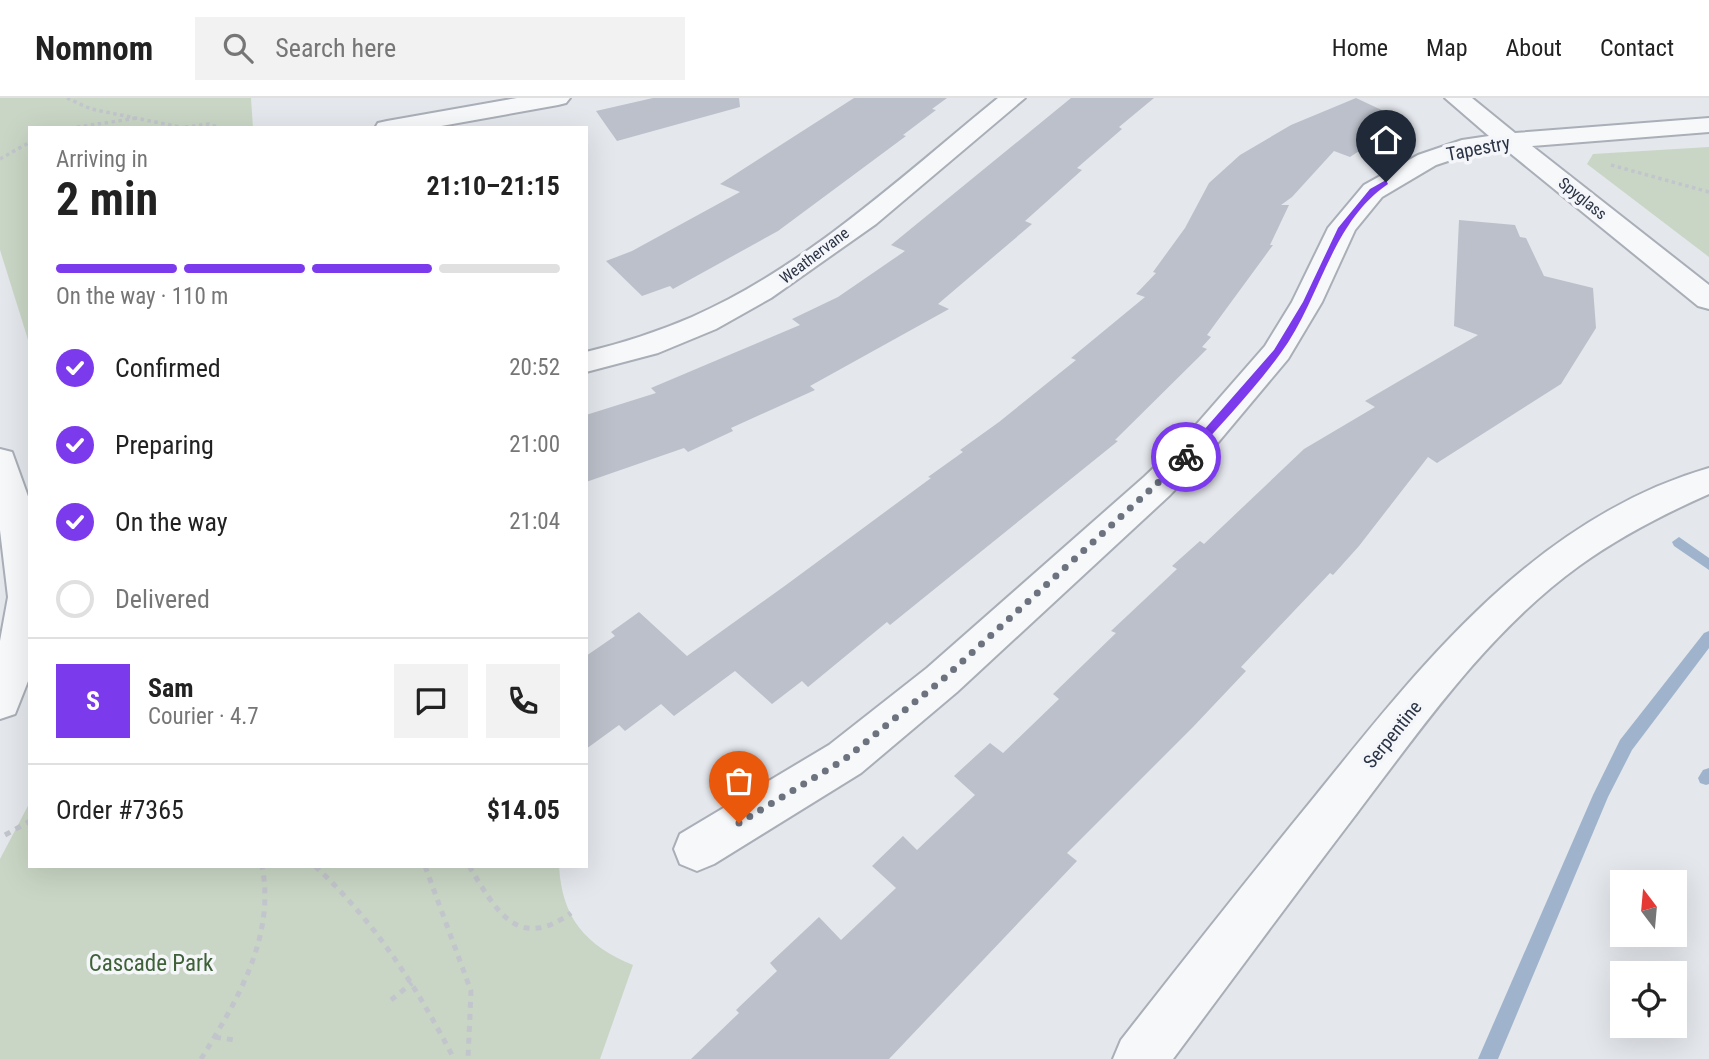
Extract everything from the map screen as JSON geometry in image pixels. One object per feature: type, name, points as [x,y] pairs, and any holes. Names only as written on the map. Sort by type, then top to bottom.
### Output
[{"type":"street","points":[[398,126],[558,98]]},
{"type":"street","name":"Weathervane","points":[[588,361],[687,332],[779,282],[808,263],[1013,98]]},
{"type":"street","name":"Spyglass","points":[[1457,98],[1709,300]]},
{"type":"street","points":[[1662,104],[1700,126]]},
{"type":"street","name":"Tapestry","points":[[697,849],[845,759],[942,680],[1157,486],[1193,450],[1277,352],[1307,302],[1342,228],[1373,191],[1399,174],[1450,151],[1511,140],[1700,126]]},
{"type":"street","points":[[0,461],[12,504],[27,583],[24,622],[0,701]]},
{"type":"street","name":"Serpentine","points":[[1140,1059],[1323,821],[1434,682],[1478,633],[1554,565],[1601,532],[1709,480]]},
{"type":"path","points":[[67,98],[92,109],[179,126]]},
{"type":"path","points":[[92,109],[98,104]]},
{"type":"path","points":[[84,126],[142,118]]},
{"type":"path","points":[[192,126],[214,126]]},
{"type":"path","points":[[0,159],[28,143]]},
{"type":"path","points":[[1600,162],[1709,192]]},
{"type":"path","points":[[5,835],[28,822]]},
{"type":"path","points":[[201,1059],[246,977],[258,944],[266,897],[266,877],[263,868]]},
{"type":"path","points":[[317,868],[378,933],[412,983],[454,1059]]},
{"type":"path","points":[[426,868],[468,981],[471,1012],[468,1059]]},
{"type":"path","points":[[470,868],[500,910],[525,928],[547,928],[571,913]]},
{"type":"path","points":[[391,1000],[412,983]]},
{"type":"path","points":[[215,1037],[234,1040]]},
{"type":"green space","points":[[0,98],[251,98],[253,126],[28,126],[28,340],[0,250]]},
{"type":"green space","points":[[1709,147],[1709,257],[1587,164],[1593,154]]},
{"type":"green space","name":"Cascade Park","points":[[28,806],[28,868],[559,868],[565,901],[579,928],[602,948],[633,965],[600,1059],[0,1059],[0,859]]},
{"type":"building","points":[[653,98],[739,98],[740,107],[617,141],[596,111]]},
{"type":"building","points":[[854,98],[947,98],[932,109],[936,110],[903,135],[906,136],[778,231],[673,289],[670,286],[642,296],[606,261],[632,251],[740,192],[720,184]]},
{"type":"building","points":[[1071,98],[1154,98],[1119,127],[1122,129],[1077,168],[1082,170],[1025,221],[1032,224],[938,304],[949,309],[810,386],[815,390],[731,428],[733,431],[688,452],[684,448],[588,481],[588,414],[656,393],[651,388],[800,325],[792,319],[838,297],[905,251],[891,245]]},
{"type":"building","points":[[1356,98],[1405,121],[1350,157],[1334,151],[1292,197],[1281,205],[1289,205],[1270,245],[1273,245],[1207,335],[1211,337],[1202,347],[1207,349],[1115,440],[1118,441],[890,625],[887,622],[808,687],[802,681],[772,704],[735,671],[674,716],[661,704],[625,731],[619,725],[588,748],[588,655],[615,636],[611,632],[639,612],[687,656],[931,478],[928,477],[963,452],[960,450],[1076,360],[1071,358],[1145,297],[1136,294],[1156,273],[1153,272],[1185,228],[1209,183],[1240,155],[1291,125]]},
{"type":"building","points":[[1459,220],[1515,225],[1520,237],[1526,238],[1544,276],[1593,288],[1596,328],[1561,384],[1437,463],[1428,457],[1359,546],[1241,667],[1246,671],[1067,853],[1077,861],[889,1059],[691,1059],[739,1013],[736,1010],[777,971],[770,963],[819,917],[841,940],[896,888],[872,866],[903,836],[917,850],[975,795],[954,776],[990,743],[1003,753],[1059,699],[1053,694],[1116,633],[1111,631],[1177,569],[1172,566],[1200,541],[1204,544],[1304,449],[1375,407],[1365,401],[1478,335],[1454,326]]},
{"type":"waterway","points":[[1679,542],[1709,565]]},
{"type":"waterway","points":[[1488,1059],[1601,795],[1626,745],[1709,637]]},
{"type":"waterway","points":[[1706,778],[1709,775]]},
{"type":"way so far","points":[[739,823],[845,759],[942,680],[1186,457]]},
{"type":"route","points":[[1186,457],[1277,352],[1307,302],[1325,259],[1342,228],[1373,191],[1386,182]]}]
